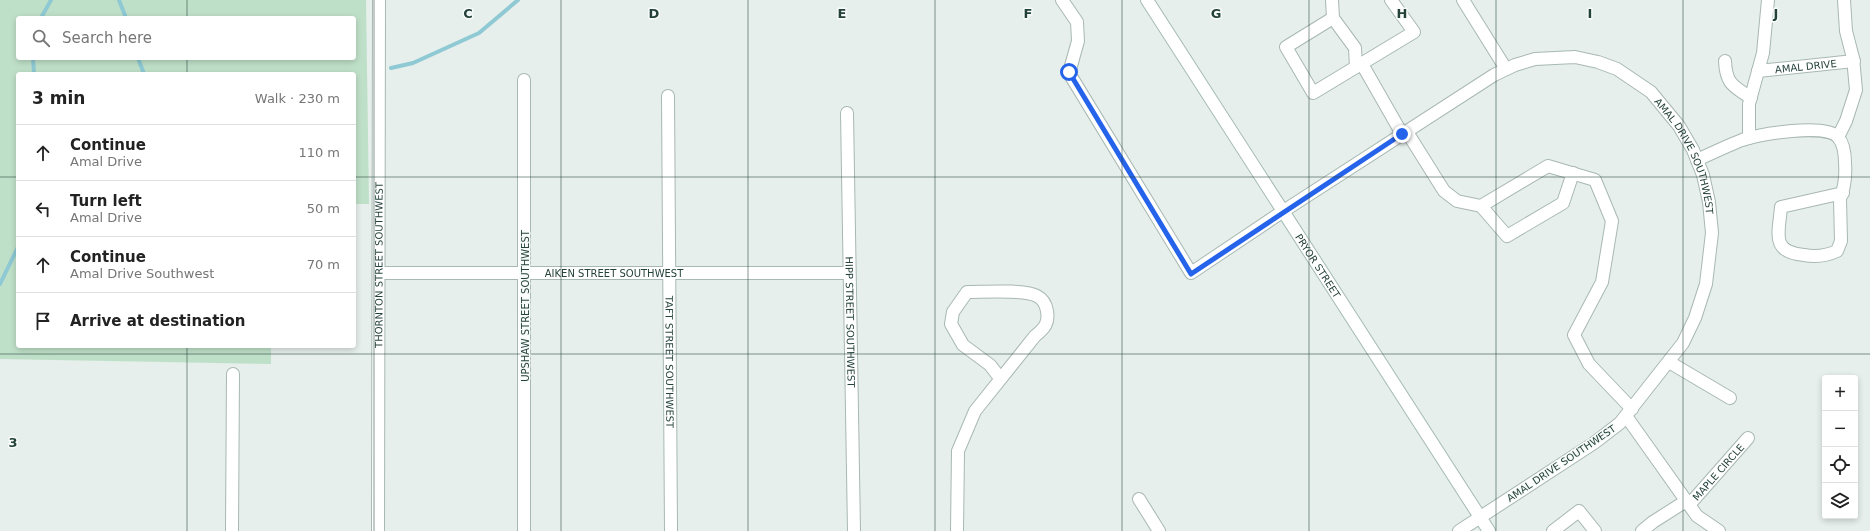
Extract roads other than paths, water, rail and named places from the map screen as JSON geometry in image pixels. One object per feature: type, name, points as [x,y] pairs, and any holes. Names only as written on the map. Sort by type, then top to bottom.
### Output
[{"type":"street","name":"THORNTON STREET SOUTHWEST","points":[[378,531],[379,0]]},
{"type":"street","points":[[1062,0],[1077,22],[1078,41],[1069,72],[1191,274],[1282,212]]},
{"type":"street","name":"PRYOR STREET","points":[[1147,0],[1282,212],[1489,531]]},
{"type":"street","points":[[1332,0],[1333,18],[1355,48],[1359,65],[1444,191],[1457,201],[1481,206],[1507,236],[1563,203],[1573,172]]},
{"type":"street","points":[[1333,18],[1286,47],[1313,93],[1414,32],[1391,0]]},
{"type":"street","points":[[1463,0],[1506,69]]},
{"type":"street","name":"AMAL DRIVE","points":[[1749,138],[1751,98],[1766,35],[1768,0]]},
{"type":"street","points":[[1838,137],[1846,121],[1856,90],[1854,61],[1846,31],[1844,0]]},
{"type":"street","name":"AMAL DRIVE SOUTHWEST","points":[[1282,212],[1494,75],[1506,69],[1535,59],[1575,57],[1598,62],[1617,69],[1651,92],[1679,126],[1697,160],[1703,175],[1710,202],[1712,233],[1706,284],[1695,318],[1684,343],[1620,423],[1594,443],[1459,531]]},
{"type":"street","points":[[1725,61],[1725,75],[1729,82],[1751,98]]},
{"type":"street","name":"AMAL DRIVE","points":[[1758,71],[1854,61]]},
{"type":"street","name":"UPSHAW STREET SOUTHWEST","points":[[524,80],[524,531]]},
{"type":"street","name":"TAFT STREET SOUTHWEST","points":[[668,96],[671,531]]},
{"type":"street","name":"HIPP STREET SOUTHWEST","points":[[847,113],[854,531]]},
{"type":"street","points":[[1697,160],[1749,138],[1784,132],[1826,131],[1838,137],[1843,144],[1845,156],[1845,186],[1840,199],[1841,241],[1837,251],[1829,255],[1811,256],[1790,254],[1782,249],[1779,238],[1781,207],[1842,193]]},
{"type":"street","points":[[1481,206],[1548,166],[1573,172],[1595,180],[1612,221],[1602,282],[1574,335],[1589,364],[1629,413],[1687,503],[1697,516],[1719,531]]},
{"type":"street","name":"AIKEN STREET SOUTHWEST","points":[[379,273],[849,274]]},
{"type":"street","points":[[957,531],[958,451],[975,411],[1035,336],[1046,328],[1048,318],[1046,304],[1038,296],[1025,293],[967,292],[952,312],[951,324],[963,345],[990,365],[1000,378]]},
{"type":"street","points":[[1669,362],[1730,398]]},
{"type":"street","points":[[232,374],[232,531]]},
{"type":"street","name":"MAPLE CIRCLE","points":[[1642,531],[1652,522],[1687,503],[1748,438]]},
{"type":"street","points":[[1139,499],[1159,531]]},
{"type":"street","points":[[1553,531],[1579,511],[1595,531]]},
{"type":"waterway","points":[[42,16],[51,0]]},
{"type":"waterway","points":[[119,0],[125,16]]},
{"type":"waterway","points":[[391,68],[413,63],[479,33],[518,0]]},
{"type":"waterway","points":[[33,60],[34,72]]},
{"type":"waterway","points":[[139,60],[143,72]]},
{"type":"waterway","points":[[0,284],[16,251]]}]
